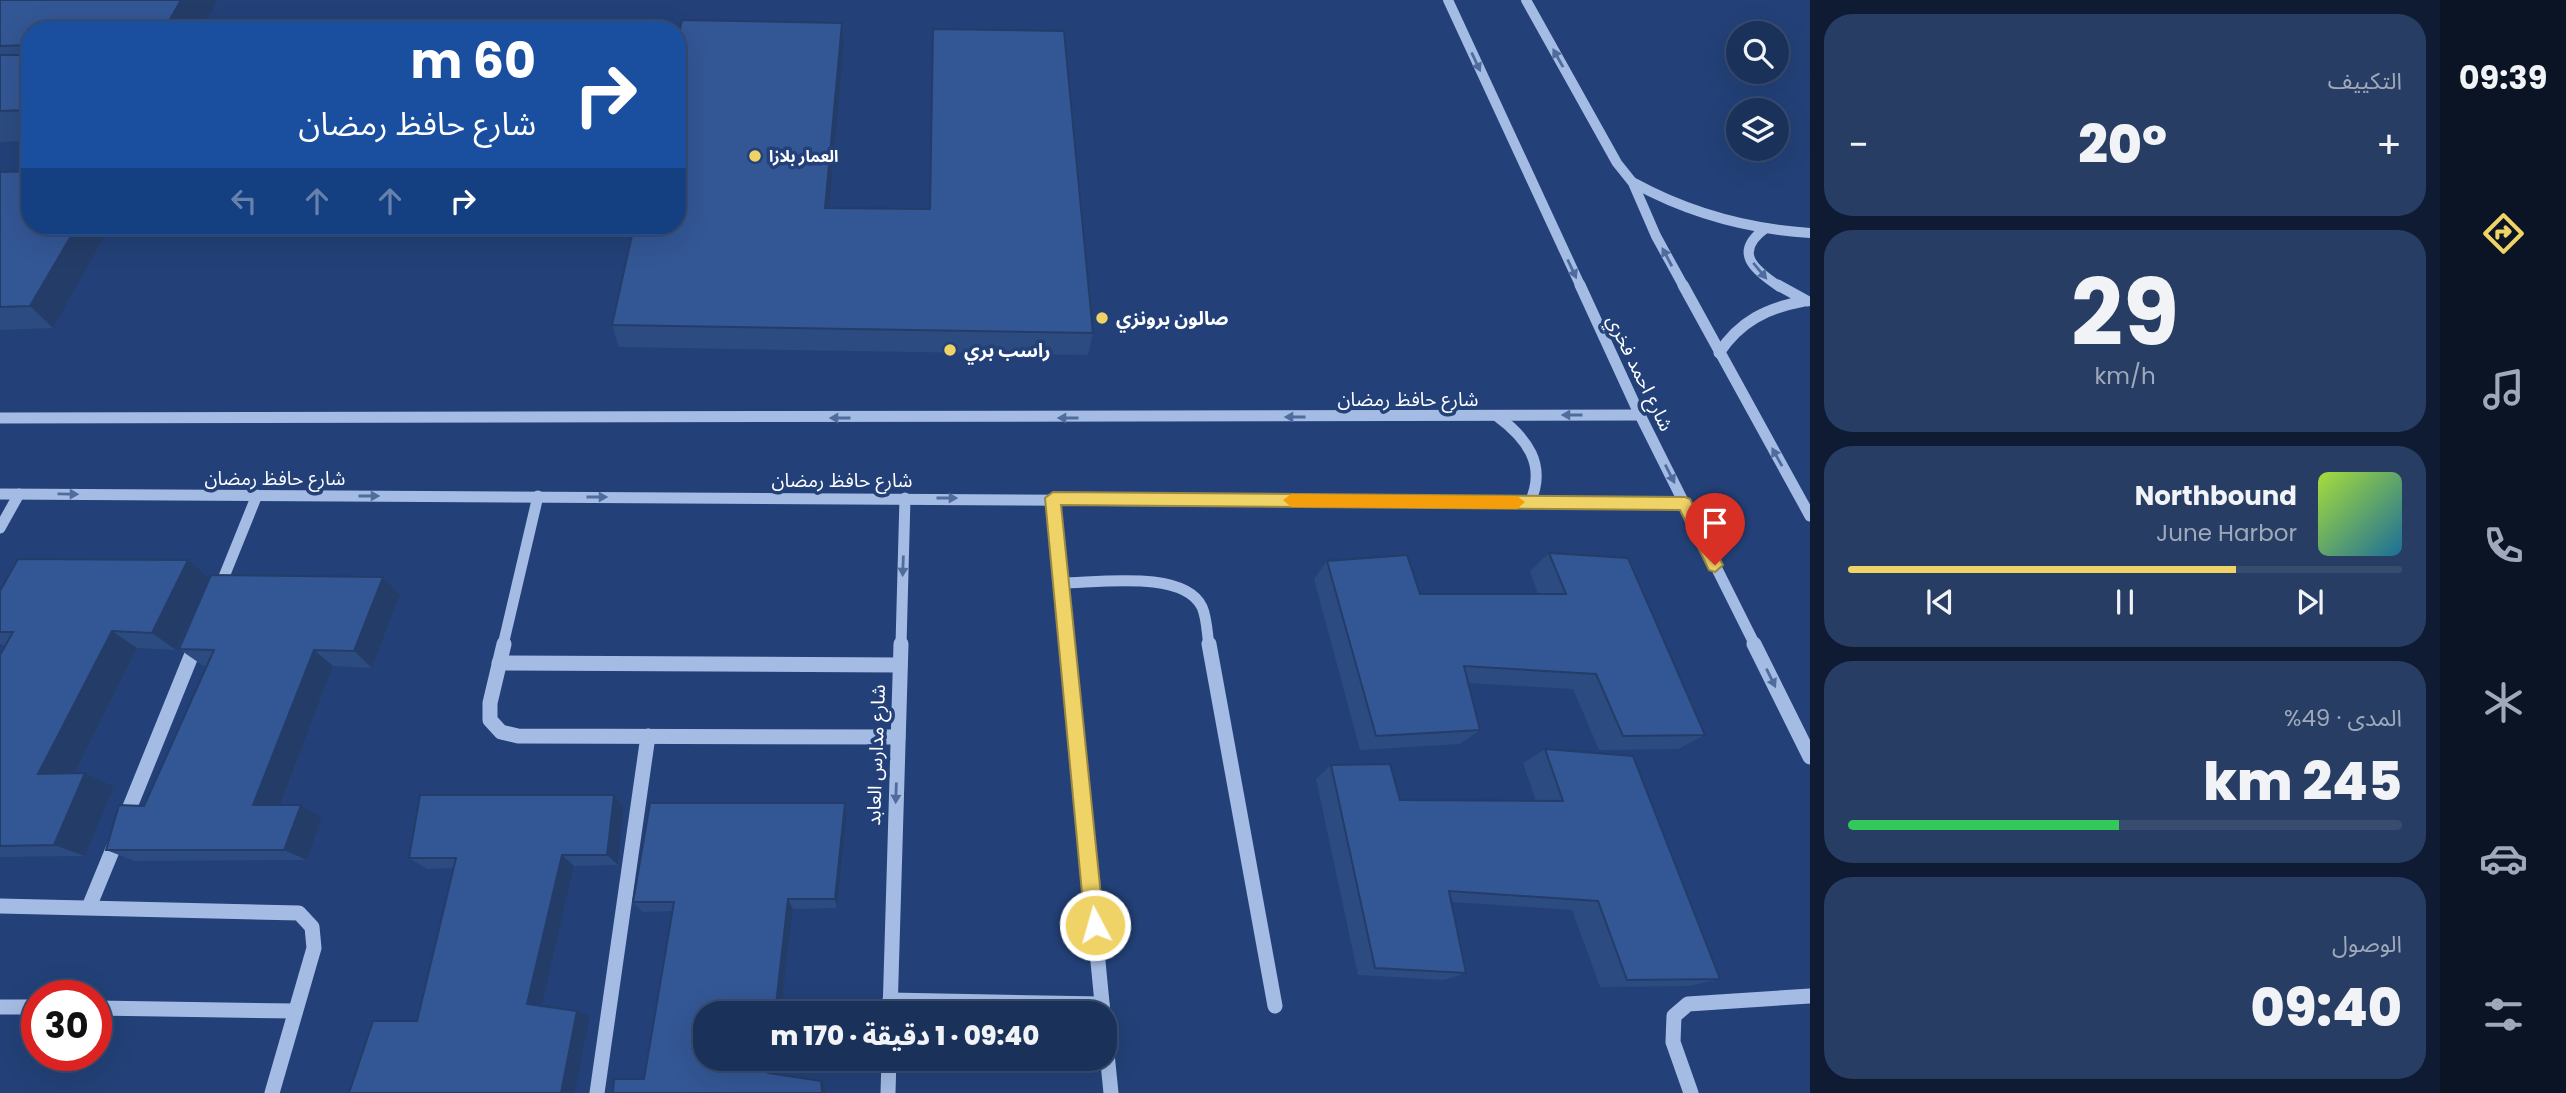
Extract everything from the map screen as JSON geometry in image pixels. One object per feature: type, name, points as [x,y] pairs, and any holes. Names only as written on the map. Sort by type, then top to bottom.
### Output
[{"type":"street","name":"شارع احمد فخري","points":[[1448,0],[1640,415],[1810,757]]},
{"type":"street","points":[[1526,0],[1617,163],[1633,183],[1656,236],[1810,516]]},
{"type":"street","points":[[1633,183],[1661,199],[1684,207],[1766,228],[1810,233]]},
{"type":"street","points":[[1766,228],[1754,234],[1748,244],[1748,256],[1756,269],[1786,293],[1808,301]]},
{"type":"street","points":[[1719,353],[1728,337],[1757,313],[1776,305],[1808,301]]},
{"type":"street","name":"شارع حافظ رمضان","points":[[0,418],[1640,415]]},
{"type":"street","points":[[1497,416],[1511,426],[1532,451],[1539,478],[1530,502]]},
{"type":"street","name":"شارع حافظ رمضان","points":[[0,494],[1685,503]]},
{"type":"street","points":[[0,528],[19,494]]},
{"type":"street","points":[[215,598],[257,495]]},
{"type":"street","points":[[538,496],[489,703],[490,720],[501,732],[518,736],[898,737]]},
{"type":"street","name":"شارع مدارس العابد","points":[[890,1001],[905,498]]},
{"type":"street","points":[[1053,498],[1102,1001]]},
{"type":"street","points":[[1061,583],[1170,584],[1193,594],[1202,608],[1275,1006]]},
{"type":"street","points":[[89,907],[200,637]]},
{"type":"street","points":[[499,663],[900,664]]},
{"type":"street","points":[[597,1093],[648,736]]},
{"type":"street","points":[[0,906],[299,913],[312,927],[314,948],[272,1093]]},
{"type":"street","points":[[1691,1093],[1673,1042],[1674,1016],[1688,1004],[1810,996]]},
{"type":"street","points":[[0,1007],[21,1007]]},
{"type":"street","points":[[112,1008],[296,1011]]},
{"type":"street","points":[[888,1093],[889,1071]]},
{"type":"street","points":[[1109,1071],[1111,1093]]},
{"type":"building","points":[[0,0],[181,0],[169,21],[21,21],[21,45],[0,46]]},
{"type":"building","name":"العمار بلازا","points":[[682,20],[842,23],[825,208],[930,209],[933,29],[1064,31],[1093,333],[612,325],[632,235],[686,235],[686,21]]},
{"type":"building","points":[[0,55],[21,55],[21,110],[0,111]]},
{"type":"building","points":[[21,171],[21,235],[72,235],[30,306],[0,307],[0,172]]},
{"type":"building","points":[[1549,553],[1628,558],[1705,735],[1623,736],[1596,674],[1464,666],[1480,730],[1376,736],[1327,561],[1407,555],[1420,594],[1566,594]]},
{"type":"building","points":[[18,559],[188,560],[152,633],[112,631],[38,774],[85,773],[54,845],[0,846],[0,655],[13,632],[0,632],[0,591]]},
{"type":"building","points":[[211,575],[383,577],[354,651],[314,650],[253,805],[301,805],[284,850],[106,850],[119,805],[144,806],[214,650],[179,649]]},
{"type":"building","points":[[1545,749],[1633,756],[1720,979],[1627,980],[1598,901],[1449,891],[1466,973],[1375,968],[1331,765],[1390,764],[1400,800],[1563,801]]},
{"type":"building","points":[[420,795],[614,795],[607,855],[562,855],[527,1004],[577,1011],[561,1093],[349,1093],[373,1021],[417,1021],[456,858],[409,858]]},
{"type":"building","points":[[650,803],[845,803],[835,899],[788,899],[776,1001],[693,1001],[693,1071],[768,1071],[821,1081],[822,1093],[613,1093],[614,1079],[644,1079],[674,902],[633,902]]},
{"type":"slow traffic","points":[[1291,500],[1517,502]]},
{"type":"place","name":"العمار بلازا","points":[[755,156]]},
{"type":"place","name":"صالون برونزي","points":[[1102,318]]},
{"type":"place","name":"راسب بري","points":[[950,350]]},
{"type":"route","points":[[1095,925],[1053,498],[1685,503],[1715,565]]}]
